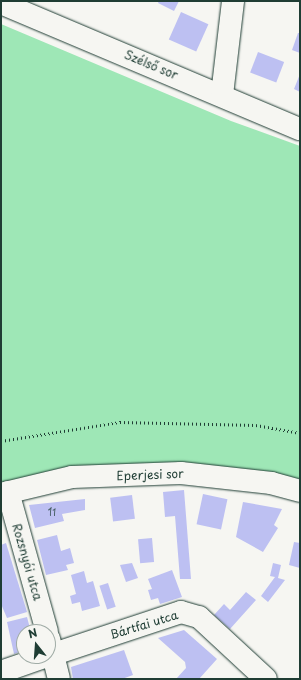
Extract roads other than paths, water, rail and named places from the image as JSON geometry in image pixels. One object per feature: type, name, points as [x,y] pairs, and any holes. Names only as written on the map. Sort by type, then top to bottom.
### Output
[{"type":"street","points":[[222,95],[233,1]]},
{"type":"street","name":"Szélső sor","points":[[1,3],[300,129]]},
{"type":"street","name":"Eperjesi sor","points":[[4,493],[72,477],[181,473],[271,483],[300,491]]},
{"type":"street","name":"Rozsnyói utca","points":[[4,493],[45,624]]},
{"type":"street","name":"Bártfai utca","points":[[56,649],[180,612],[198,617],[266,679]]},
{"type":"street","name":"Bártfai utca","points":[[1,672],[19,664]]},
{"type":"street","points":[[54,664],[59,679]]}]
